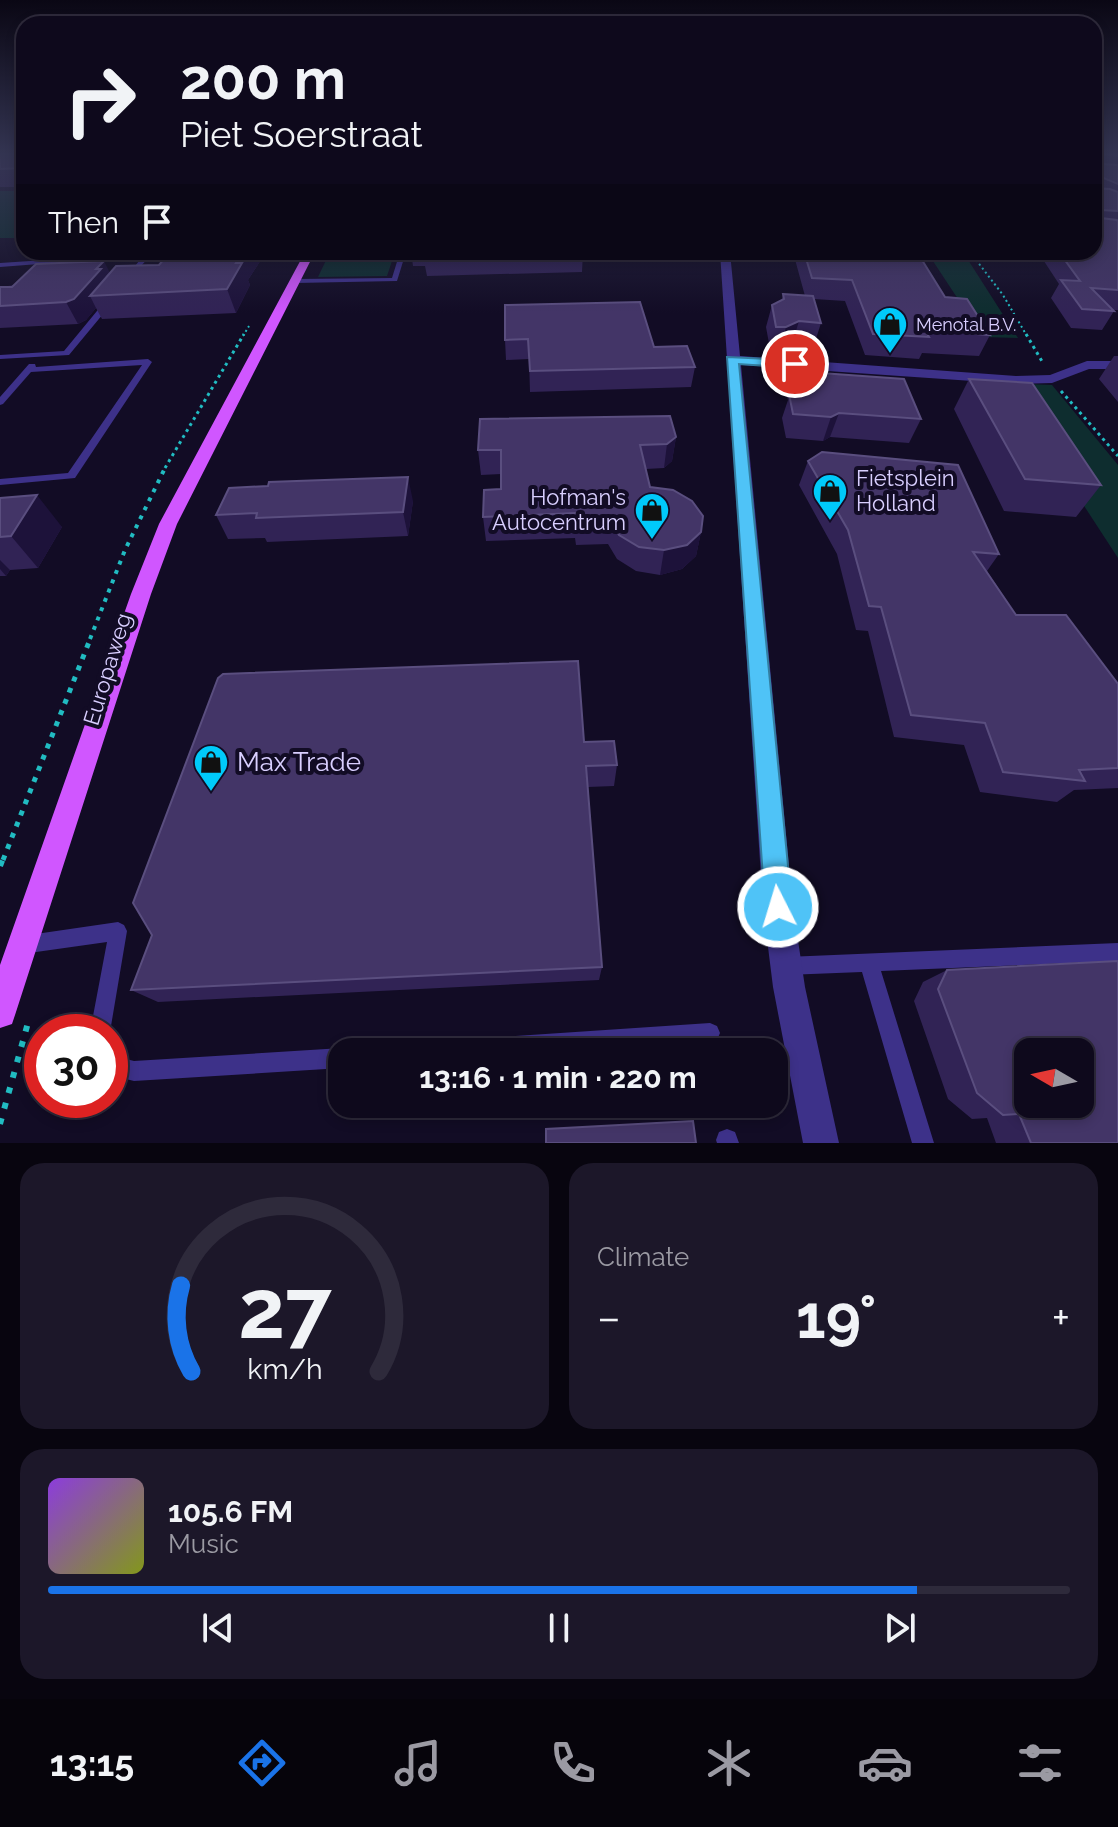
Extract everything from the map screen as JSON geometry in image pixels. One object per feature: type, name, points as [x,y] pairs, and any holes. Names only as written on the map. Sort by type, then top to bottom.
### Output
[{"type":"main road","name":"Europaweg","points":[[0,1012],[168,524],[306,260]]},
{"type":"street","points":[[726,260],[786,966],[821,1143]]},
{"type":"street","points":[[732,360],[1016,380],[1052,379],[1087,365],[1118,365]]},
{"type":"lane","points":[[0,265],[68,260]]},
{"type":"lane","points":[[121,287],[144,260]]},
{"type":"lane","points":[[295,281],[395,280],[401,260]]},
{"type":"lane","points":[[0,357],[66,353],[112,298]]},
{"type":"lane","points":[[0,402],[42,355]]},
{"type":"lane","points":[[0,482],[71,476],[148,362],[28,370]]},
{"type":"lane","points":[[22,945],[118,931],[103,1014]]},
{"type":"lane","points":[[786,966],[1118,952]]},
{"type":"lane","points":[[869,963],[923,1143]]},
{"type":"lane","points":[[635,1038],[710,1033]]},
{"type":"lane","points":[[128,1070],[328,1059]]},
{"type":"path","points":[[976,260],[1003,295],[1052,379],[1118,456]]},
{"type":"path","points":[[0,1124],[24,1036]]},
{"type":"green space","points":[[0,206],[16,206],[16,238],[0,238]]},
{"type":"green space","points":[[326,260],[392,260],[387,276],[318,277]]},
{"type":"green space","points":[[932,260],[968,260],[1018,338],[983,337]]},
{"type":"green space","points":[[1004,383],[1052,385],[1118,465],[1118,558]]},
{"type":"building","points":[[1102,206],[1118,206],[1118,211],[1102,210]]},
{"type":"building","points":[[1102,218],[1117,220],[1118,290],[1091,288],[1114,311],[1082,309],[1061,280],[1080,281],[1065,260],[1102,260]]},
{"type":"building","points":[[163,260],[238,260],[236,263],[242,263],[227,289],[90,296],[116,266],[159,265]]},
{"type":"building","points":[[806,260],[922,260],[945,297],[967,299],[990,335],[925,330],[929,337],[873,334],[852,280],[812,278]]},
{"type":"building","points":[[104,261],[96,269],[101,269],[74,299],[0,306],[0,287],[12,287],[36,264]]},
{"type":"building","points":[[783,294],[813,296],[821,323],[799,321],[786,327],[776,327],[772,305],[784,299]]},
{"type":"building","points":[[640,302],[654,347],[687,346],[695,367],[530,371],[528,339],[505,340],[505,305]]},
{"type":"building","points":[[793,371],[904,379],[921,419],[839,413],[831,417],[793,414],[789,394],[797,391]]},
{"type":"building","points":[[969,379],[1032,383],[1101,485],[1025,479]]},
{"type":"building","points":[[670,416],[676,437],[667,444],[640,445],[650,487],[673,490],[692,501],[703,516],[701,532],[687,545],[664,550],[639,547],[619,535],[610,519],[576,521],[575,513],[483,517],[484,490],[501,489],[501,450],[478,450],[480,419]]},
{"type":"building","points":[[822,452],[958,465],[999,554],[973,552],[1016,615],[1066,615],[1118,684],[1118,768],[1079,770],[1085,781],[1003,772],[985,723],[911,715],[881,607],[869,606],[848,530],[808,461]]},
{"type":"building","points":[[408,477],[403,512],[256,518],[257,513],[216,515],[229,488],[268,486],[269,482]]},
{"type":"building","points":[[37,495],[11,536],[0,537],[0,498]]},
{"type":"building","points":[[578,661],[584,742],[614,741],[617,765],[586,766],[602,967],[131,990],[152,935],[133,903],[218,678],[223,674]]},
{"type":"building","points":[[1118,961],[1118,1143],[1031,1143],[1021,1118],[1094,1118],[1094,1038],[1014,1038],[1014,1114],[1003,1115],[977,1093],[938,989],[947,970]]},
{"type":"building","points":[[693,1121],[696,1143],[546,1143],[546,1129]]},
{"type":"place","name":"Menotal B.V.","points":[[890,355]]},
{"type":"place","name":"Fietsplein Holland","points":[[830,522]]},
{"type":"place","name":"Hofman's Autocentrum","points":[[652,541]]},
{"type":"place","name":"Max Trade","points":[[211,793]]},
{"type":"route","points":[[778,907],[732,360],[795,364]]}]
